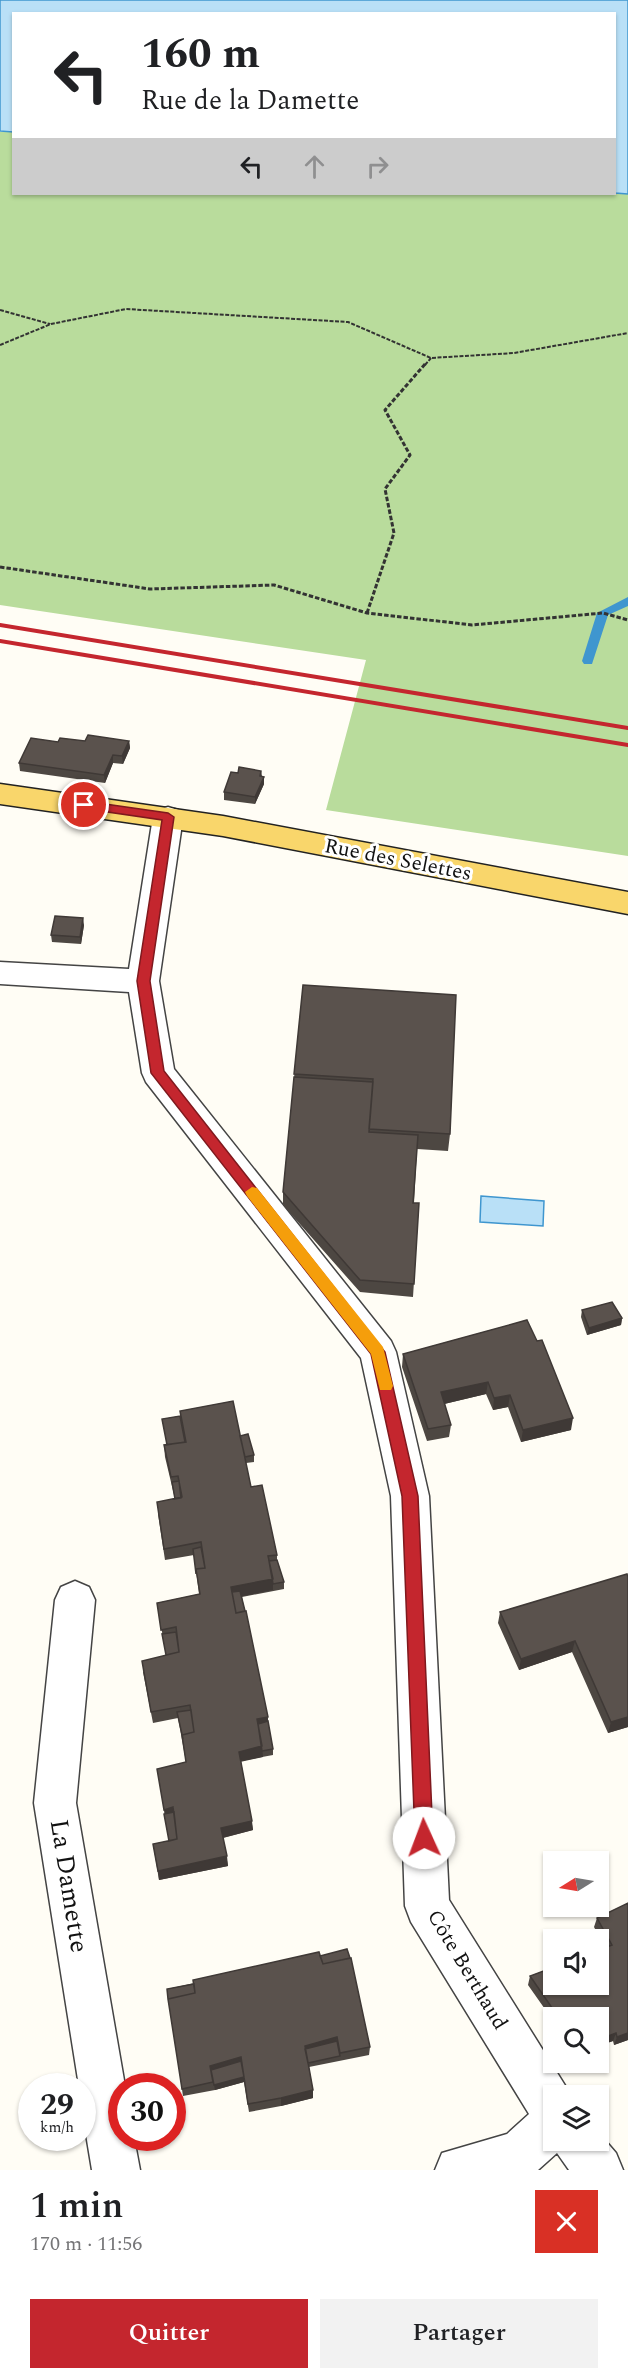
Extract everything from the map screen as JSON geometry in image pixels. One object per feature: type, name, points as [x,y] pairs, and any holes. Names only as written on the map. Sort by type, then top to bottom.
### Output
[{"type":"main road","name":"Rue des Selettes","points":[[0,794],[168,817],[628,903]]},
{"type":"street","name":"Côte Berthaud","points":[[168,817],[143,981],[158,1073],[378,1352],[410,1496],[427,1906],[543,2094]]},
{"type":"street","points":[[0,973],[143,981]]},
{"type":"street","name":"La Damette","points":[[75,1599],[55,1803],[116,2170]]},
{"type":"street","points":[[459,2170],[522,2162],[543,2136]]},
{"type":"street","points":[[584,2151],[599,2170]]},
{"type":"path","points":[[0,345],[51,324],[126,309],[348,322],[431,358],[513,353],[628,333]]},
{"type":"path","points":[[0,310],[51,324]]},
{"type":"path","points":[[367,613],[394,533],[385,489],[410,455],[385,410],[431,358]]},
{"type":"path","points":[[0,567],[150,589],[274,585],[367,613],[472,625],[603,613],[628,620]]},
{"type":"green space","points":[[0,132],[12,132],[12,195],[628,194],[628,856],[326,810],[366,660],[0,605]]},
{"type":"water","points":[[0,0],[628,0],[628,194],[616,193],[616,12],[12,12],[12,132],[0,131]]},
{"type":"water","points":[[481,1196],[544,1201],[543,1226],[480,1222]]},
{"type":"building","points":[[88,735],[129,741],[122,756],[113,755],[104,775],[19,763],[31,738],[58,742],[60,738],[85,741]]},
{"type":"building","points":[[239,767],[261,771],[260,776],[264,777],[255,797],[224,792],[231,772],[238,773]]},
{"type":"building","points":[[55,916],[83,918],[80,937],[51,935]]},
{"type":"building","points":[[303,985],[456,995],[450,1134],[369,1129],[373,1079],[294,1074]]},
{"type":"building","points":[[294,1077],[373,1082],[369,1132],[418,1135],[413,1203],[419,1203],[414,1284],[360,1280],[283,1192]]},
{"type":"building","points":[[612,1302],[622,1318],[589,1328],[582,1310]]},
{"type":"building","points":[[527,1320],[537,1341],[542,1340],[573,1418],[523,1430],[510,1395],[494,1398],[488,1382],[441,1392],[451,1425],[428,1429],[403,1354]]},
{"type":"building","points":[[233,1401],[251,1487],[262,1485],[277,1555],[268,1556],[273,1579],[231,1587],[236,1613],[246,1611],[268,1717],[257,1719],[262,1746],[239,1752],[252,1821],[221,1828],[227,1856],[158,1871],[153,1844],[177,1839],[173,1807],[164,1810],[157,1769],[186,1762],[182,1735],[194,1732],[190,1705],[151,1712],[142,1661],[179,1652],[176,1627],[161,1630],[157,1603],[200,1594],[196,1569],[205,1568],[201,1542],[164,1549],[157,1502],[182,1497],[178,1476],[171,1477],[164,1445],[186,1442],[180,1411]]},
{"type":"building","points":[[180,1416],[185,1442],[167,1445],[162,1419]]},
{"type":"building","points":[[248,1434],[254,1455],[245,1457],[240,1436]]},
{"type":"building","points":[[179,1481],[181,1498],[175,1499],[172,1482]]},
{"type":"building","points":[[201,1547],[205,1568],[196,1569],[196,1574],[193,1549]]},
{"type":"building","points":[[277,1560],[284,1582],[273,1584],[269,1561]]},
{"type":"building","points":[[627,1574],[628,1717],[611,1722],[575,1641],[521,1659],[500,1612]]},
{"type":"building","points":[[240,1591],[245,1611],[236,1613],[232,1592]]},
{"type":"building","points":[[176,1632],[179,1652],[166,1655],[162,1634]]},
{"type":"building","points":[[191,1710],[194,1732],[182,1735],[177,1712]]},
{"type":"building","points":[[268,1721],[273,1749],[262,1751],[258,1724]]},
{"type":"building","points":[[174,1812],[177,1839],[169,1841],[164,1814]]},
{"type":"building","points":[[628,1903],[628,2033],[617,2037],[616,2033],[609,2036],[609,2007],[551,2007],[543,1995],[609,1995],[609,1946],[612,1945],[609,1940],[609,1929],[603,1929],[597,1918],[609,1917],[609,1912]]},
{"type":"building","points":[[347,1949],[350,1958],[323,1964],[320,1956]]},
{"type":"building","points":[[319,1952],[323,1964],[351,1958],[370,2047],[340,2053],[337,2037],[305,2046],[313,2090],[281,2098],[248,2104],[241,2057],[210,2066],[213,2082],[186,2088],[186,2073],[180,2073],[168,1999],[195,1993],[193,1980]]},
{"type":"building","points":[[543,1971],[543,1995],[530,1976]]},
{"type":"building","points":[[194,1984],[195,1993],[168,1999],[167,1989]]},
{"type":"building","points":[[337,2041],[340,2056],[308,2063],[305,2049]]},
{"type":"building","points":[[241,2061],[244,2077],[214,2085],[211,2070]]},
{"type":"waterway","points":[[588,661],[603,613],[628,601]]},
{"type":"railway","points":[[0,625],[628,728]]},
{"type":"railway","points":[[0,641],[628,745]]},
{"type":"slow traffic","points":[[252,1192],[378,1352],[385,1386]]},
{"type":"route","points":[[84,805],[168,817],[143,981],[158,1073],[378,1352],[410,1496],[424,1838]]}]
